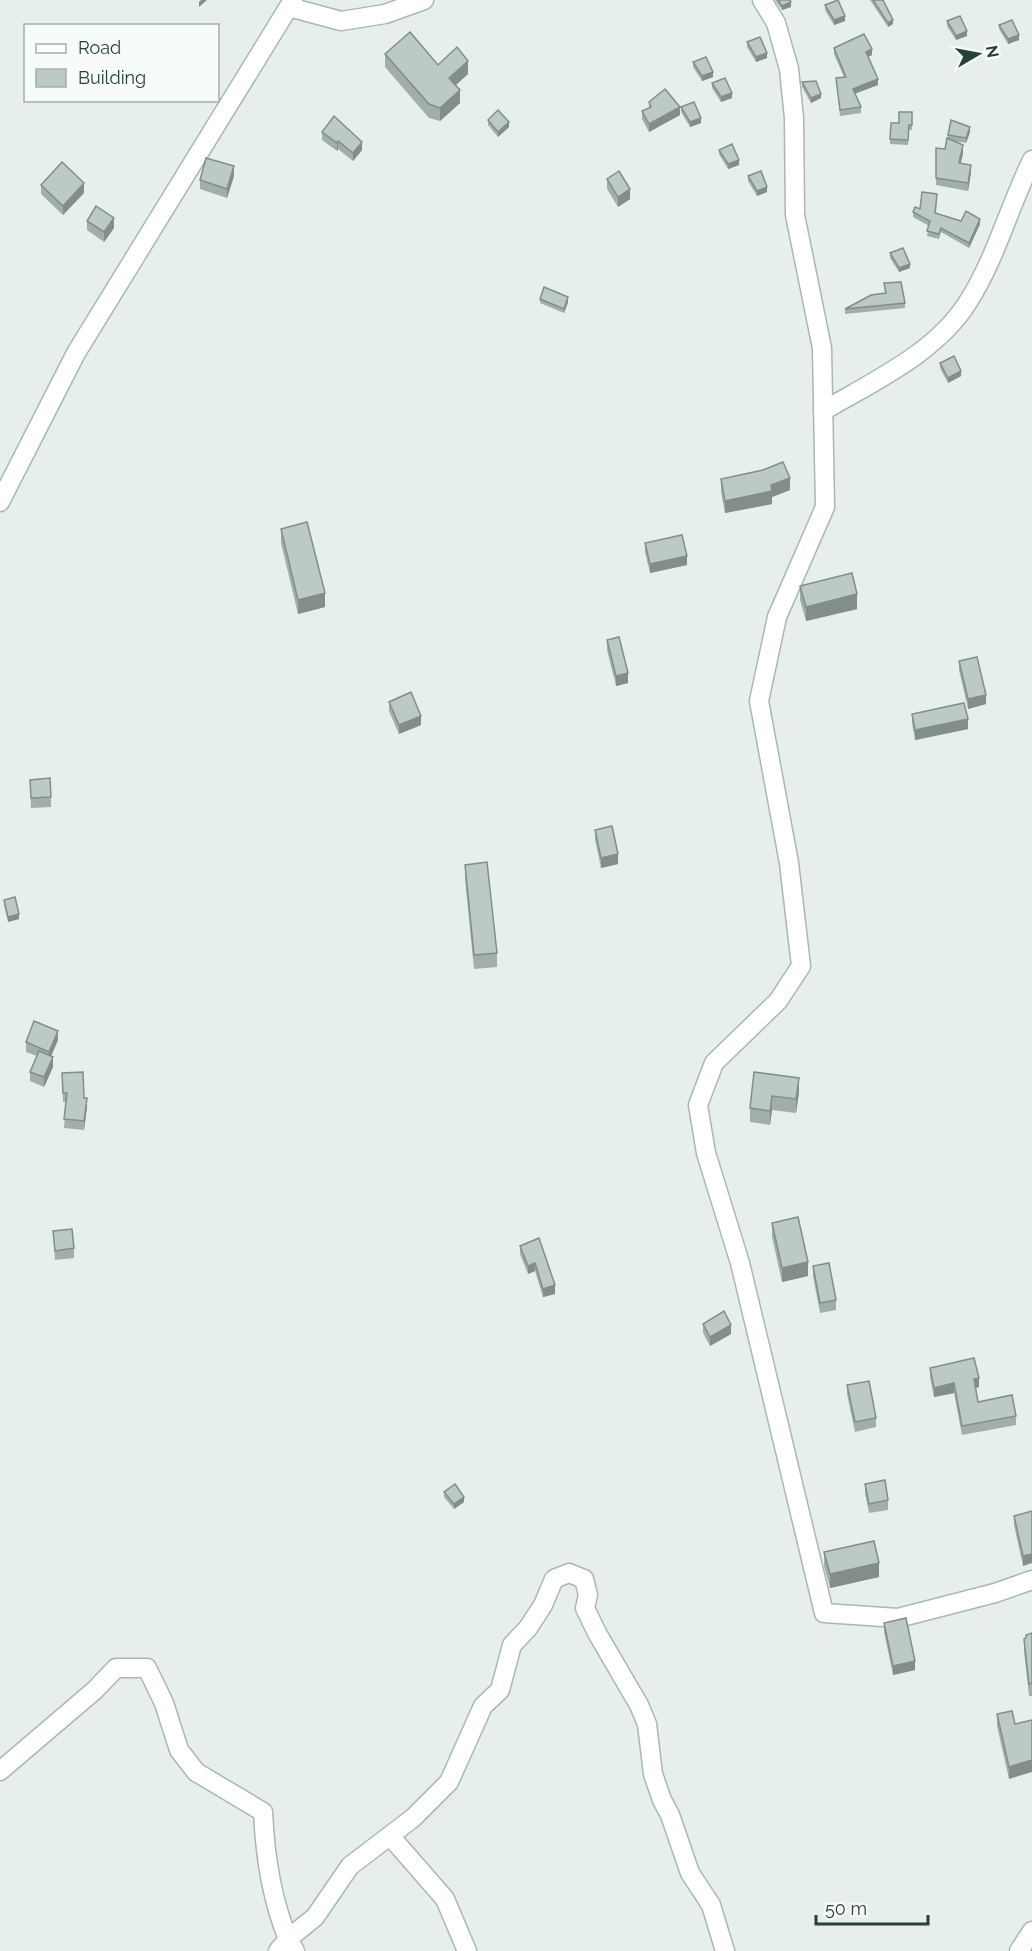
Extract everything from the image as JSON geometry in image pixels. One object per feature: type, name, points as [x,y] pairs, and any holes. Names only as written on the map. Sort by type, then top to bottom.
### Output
[{"type":"street","points":[[0,502],[76,353],[291,4],[341,21],[385,14],[424,0]]},
{"type":"street","points":[[762,0],[776,23],[789,69],[794,118],[795,215],[822,348],[825,507],[777,617],[759,701],[789,863],[801,966],[778,1001],[714,1063],[698,1105],[706,1153],[741,1263],[824,1613],[898,1618],[995,1593],[1032,1580]]},
{"type":"street","points":[[823,411],[929,346],[967,303],[997,246],[1032,160]]},
{"type":"street","points":[[287,1947],[315,1917],[350,1866],[365,1853],[391,1837],[448,1782],[483,1706],[500,1690],[512,1645],[538,1613],[554,1579],[569,1573],[584,1579],[588,1595],[585,1608],[639,1705],[647,1724],[654,1774],[662,1800],[670,1815],[690,1873],[711,1905],[725,1951]]},
{"type":"street","points":[[0,1771],[95,1690],[116,1668],[147,1668],[164,1703],[178,1750],[190,1765],[196,1772],[263,1812],[265,1859],[287,1947]]},
{"type":"street","points":[[391,1837],[445,1899],[467,1951]]},
{"type":"street","points":[[1019,1951],[1032,1931]]},
{"type":"building","points":[[778,0],[790,0],[791,2],[782,6]]},
{"type":"building","points":[[838,0],[845,16],[834,20],[825,5]]},
{"type":"building","points":[[873,0],[883,0],[893,20],[888,23]]},
{"type":"building","points":[[960,16],[967,31],[956,36],[947,21]]},
{"type":"building","points":[[1012,20],[1019,35],[1008,39],[999,25]]},
{"type":"building","points":[[410,32],[438,65],[457,47],[468,61],[449,78],[460,90],[440,108],[429,104],[385,54]]},
{"type":"building","points":[[864,34],[872,49],[866,52],[878,79],[853,89],[861,107],[840,110],[836,78],[846,77],[834,48]]},
{"type":"building","points":[[760,37],[767,53],[756,57],[747,42]]},
{"type":"building","points":[[706,57],[713,72],[702,76],[693,62]]},
{"type":"building","points":[[725,78],[732,93],[721,97],[712,83]]},
{"type":"building","points":[[816,81],[821,94],[811,98],[802,82]]},
{"type":"building","points":[[665,89],[680,107],[649,124],[642,111],[651,107],[649,102]]},
{"type":"building","points":[[694,102],[701,118],[690,122],[681,107]]},
{"type":"building","points":[[498,110],[509,122],[498,132],[488,120]]},
{"type":"building","points":[[899,112],[912,112],[912,125],[909,125],[908,140],[890,139],[891,123],[899,123]]},
{"type":"building","points":[[334,116],[362,142],[353,153],[322,132]]},
{"type":"building","points":[[951,120],[970,127],[966,138],[948,135]]},
{"type":"building","points":[[947,138],[963,145],[959,163],[971,165],[968,183],[936,178],[936,148],[945,149]]},
{"type":"building","points":[[732,144],[739,160],[728,164],[719,150]]},
{"type":"building","points":[[206,158],[234,166],[227,189],[200,180]]},
{"type":"building","points":[[62,162],[84,183],[63,206],[41,185]]},
{"type":"building","points":[[619,171],[630,189],[618,197],[607,179]]},
{"type":"building","points":[[761,171],[767,187],[757,191],[748,176]]},
{"type":"building","points":[[922,192],[937,194],[935,213],[961,221],[966,211],[980,219],[969,243],[941,228],[939,234],[927,231],[930,221],[913,212],[915,207],[920,209]]},
{"type":"building","points":[[96,206],[114,218],[104,232],[87,221]]},
{"type":"building","points":[[903,248],[910,264],[899,268],[890,253]]},
{"type":"building","points":[[901,282],[905,303],[845,309],[871,295],[886,293],[884,283]]},
{"type":"building","points":[[544,287],[568,297],[564,309],[540,299]]},
{"type":"building","points":[[954,356],[961,371],[948,378],[940,363]]},
{"type":"building","points":[[783,462],[790,478],[771,485],[772,491],[725,501],[721,479],[763,470]]},
{"type":"building","points":[[307,522],[325,593],[298,600],[281,529]]},
{"type":"building","points":[[682,535],[687,556],[650,564],[645,543]]},
{"type":"building","points":[[852,573],[857,594],[806,607],[800,586]]},
{"type":"building","points":[[619,637],[628,673],[616,676],[607,640]]},
{"type":"building","points":[[977,657],[986,695],[968,699],[959,661]]},
{"type":"building","points":[[411,692],[421,716],[399,725],[389,702]]},
{"type":"building","points":[[964,703],[968,719],[915,730],[912,714]]},
{"type":"building","points":[[50,778],[51,797],[31,798],[30,780]]},
{"type":"building","points":[[612,826],[618,854],[601,858],[595,830]]},
{"type":"building","points":[[487,862],[497,953],[474,955],[465,865]]},
{"type":"building","points":[[15,897],[19,914],[8,917],[4,900]]},
{"type":"building","points":[[34,1021],[58,1031],[49,1052],[26,1042]]},
{"type":"building","points":[[39,1051],[53,1057],[44,1077],[30,1072]]},
{"type":"building","points":[[83,1072],[84,1098],[87,1098],[84,1121],[64,1119],[67,1093],[63,1093],[62,1073]]},
{"type":"building","points":[[754,1072],[799,1078],[796,1099],[772,1096],[770,1111],[750,1108]]},
{"type":"building","points":[[798,1217],[808,1262],[782,1268],[772,1223]]},
{"type":"building","points":[[72,1229],[74,1248],[55,1251],[53,1231]]},
{"type":"building","points":[[539,1238],[555,1285],[543,1289],[535,1263],[528,1266],[520,1246]]},
{"type":"building","points":[[829,1263],[836,1300],[820,1303],[813,1266]]},
{"type":"building","points":[[724,1311],[731,1325],[710,1337],[703,1324]]},
{"type":"building","points":[[974,1358],[979,1378],[974,1379],[978,1402],[1012,1395],[1016,1416],[962,1426],[954,1383],[934,1388],[930,1368]]},
{"type":"building","points":[[869,1381],[876,1418],[855,1422],[847,1385]]},
{"type":"building","points":[[885,1480],[888,1500],[869,1504],[865,1484]]},
{"type":"building","points":[[455,1484],[464,1497],[454,1504],[444,1492]]},
{"type":"building","points":[[1032,1511],[1032,1554],[1023,1556],[1014,1516]]},
{"type":"building","points":[[874,1541],[879,1563],[830,1574],[824,1552]]},
{"type":"building","points":[[906,1618],[915,1661],[893,1666],[884,1623]]},
{"type":"building","points":[[1032,1633],[1032,1683],[1029,1684],[1024,1639],[1026,1635]]},
{"type":"building","points":[[1012,1711],[1015,1724],[1032,1720],[1032,1760],[1009,1767],[997,1714]]}]
